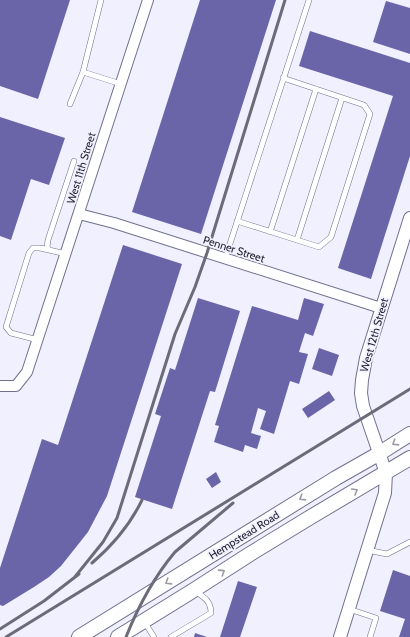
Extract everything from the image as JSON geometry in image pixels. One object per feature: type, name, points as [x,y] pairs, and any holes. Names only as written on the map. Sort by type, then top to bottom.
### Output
[{"type":"main road","name":"Hempstead Road","points":[[79,637],[410,434]]},
{"type":"main road","name":"Hempstead Road","points":[[120,636],[250,554],[410,458]]},
{"type":"main road","points":[[184,572],[194,590]]},
{"type":"main road","points":[[120,636],[137,601]]},
{"type":"street","name":"West 11th Street","points":[[0,386],[16,386],[27,372],[148,0]]},
{"type":"street","name":"Penner Street","points":[[79,214],[381,308]]},
{"type":"street","name":"West 12th Street","points":[[340,637],[384,493],[386,473],[363,406],[361,392],[362,380],[366,358],[410,218]]},
{"type":"lane","points":[[70,104],[83,72],[101,0]]},
{"type":"lane","points":[[225,259],[308,0]]},
{"type":"lane","points":[[83,72],[121,84]]},
{"type":"lane","points":[[237,222],[319,247],[331,237],[370,114],[364,105],[283,78]]},
{"type":"lane","points":[[270,232],[316,89]]},
{"type":"lane","points":[[297,240],[342,98]]},
{"type":"lane","points":[[49,250],[47,247],[48,240],[74,161]]},
{"type":"lane","points":[[38,342],[12,333],[6,327],[29,253],[33,248],[36,248],[66,254]]},
{"type":"lane","points":[[366,550],[387,554],[410,542]]},
{"type":"lane","points":[[170,637],[211,613],[211,607],[206,598],[194,590]]},
{"type":"lane","points":[[349,610],[376,618],[370,637]]},
{"type":"lane","points":[[144,621],[154,637]]},
{"type":"building","points":[[0,0],[70,0],[38,99],[0,86]]},
{"type":"building","points":[[200,0],[276,0],[201,234],[132,212]]},
{"type":"building","points":[[386,1],[410,8],[410,54],[373,42]]},
{"type":"building","points":[[310,31],[410,63],[410,156],[371,279],[338,268],[393,96],[299,66]]},
{"type":"building","points":[[0,117],[65,138],[49,185],[31,179],[11,240],[0,236]]},
{"type":"building","points":[[123,245],[182,264],[107,496],[88,532],[61,566],[49,577],[34,587],[3,606],[0,605],[0,568],[42,439],[58,445]]},
{"type":"building","points":[[198,298],[240,311],[215,392],[210,391],[172,509],[135,497],[161,416],[155,414],[170,368],[175,370]]},
{"type":"building","points":[[304,298],[324,304],[313,336],[305,333],[299,352],[308,354],[299,384],[290,381],[274,434],[260,429],[266,411],[258,408],[251,433],[261,436],[257,449],[245,445],[243,452],[214,442],[219,426],[215,425],[252,306],[298,320]]},
{"type":"building","points":[[319,348],[339,355],[332,376],[312,369]]},
{"type":"building","points":[[329,391],[335,400],[308,418],[302,409]]},
{"type":"building","points":[[216,472],[221,482],[212,488],[206,479]]},
{"type":"building","points":[[393,570],[410,576],[410,637],[399,637],[405,619],[380,611]]},
{"type":"building","points":[[238,581],[257,587],[240,637],[220,637]]},
{"type":"building","points":[[195,633],[207,637],[194,637]]},
{"type":"railway","points":[[74,578],[103,542],[117,518],[175,334],[195,287],[207,253],[285,0]]},
{"type":"railway","points":[[6,637],[410,389]]},
{"type":"railway","points":[[92,563],[120,534],[132,518],[142,500]]},
{"type":"railway","points":[[126,637],[147,593],[167,562],[175,552],[233,503]]},
{"type":"railway","points":[[0,629],[44,601],[79,574]]}]
